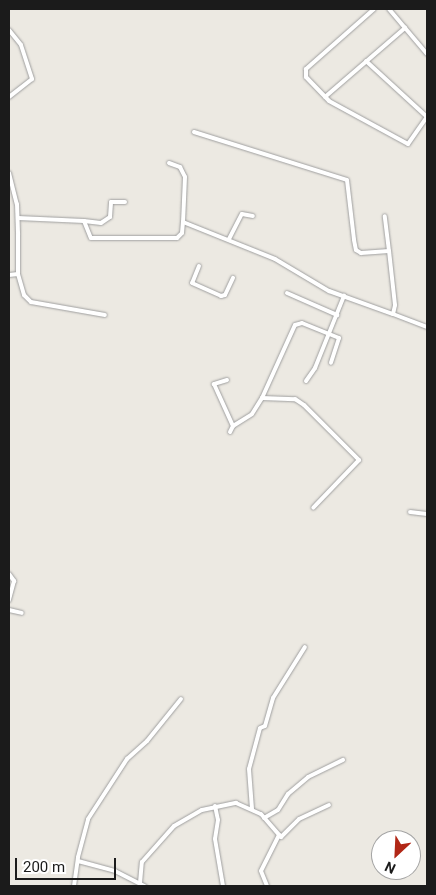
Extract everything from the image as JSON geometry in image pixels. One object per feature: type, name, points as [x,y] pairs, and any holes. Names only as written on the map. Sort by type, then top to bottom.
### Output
[{"type":"street","points":[[366,61],[427,116],[408,144],[325,97],[306,77],[306,69],[374,9]]},
{"type":"street","points":[[389,9],[427,54]]},
{"type":"street","points":[[325,97],[405,28]]},
{"type":"street","points":[[9,30],[21,45],[32,79],[9,98]]},
{"type":"street","points":[[194,132],[347,180],[356,250],[361,253],[389,251]]},
{"type":"street","points":[[84,221],[91,238],[165,239],[180,236],[183,222],[185,177],[180,167],[169,163]]},
{"type":"street","points":[[9,173],[18,218],[18,274],[24,295],[31,302],[105,315]]},
{"type":"street","points":[[18,218],[101,223],[110,217],[111,202],[125,202]]},
{"type":"street","points":[[229,239],[242,214],[253,216]]},
{"type":"street","points":[[385,216],[395,305],[393,314]]},
{"type":"street","points":[[183,222],[275,258],[322,287],[427,327]]},
{"type":"street","points":[[199,266],[192,283],[221,296],[225,295],[233,278]]},
{"type":"street","points":[[9,275],[18,274]]},
{"type":"street","points":[[287,294],[337,315]]},
{"type":"street","points":[[306,381],[315,368],[344,296]]},
{"type":"street","points":[[230,432],[233,426],[252,414],[262,398],[294,325],[302,323],[339,338],[331,363]]},
{"type":"street","points":[[227,380],[214,384],[233,426]]},
{"type":"street","points":[[262,398],[295,399],[304,405],[359,460],[313,508]]},
{"type":"street","points":[[410,512],[427,514]]},
{"type":"street","points":[[9,574],[14,582],[9,600]]},
{"type":"street","points":[[9,610],[22,613]]},
{"type":"street","points":[[252,809],[249,769],[260,728],[265,726],[273,698],[305,647]]},
{"type":"street","points":[[74,886],[88,819],[127,760],[145,743],[181,698]]},
{"type":"street","points":[[264,818],[278,810],[288,794],[308,777],[343,760]]},
{"type":"street","points":[[140,883],[142,862],[174,826],[190,814],[215,806],[236,803],[252,809],[264,818],[279,835]]},
{"type":"street","points":[[279,835],[281,837],[299,819],[329,805]]},
{"type":"street","points":[[215,806],[218,820],[215,839],[223,886]]},
{"type":"street","points":[[267,886],[261,872],[279,835]]},
{"type":"street","points":[[78,861],[103,866],[145,886]]}]
